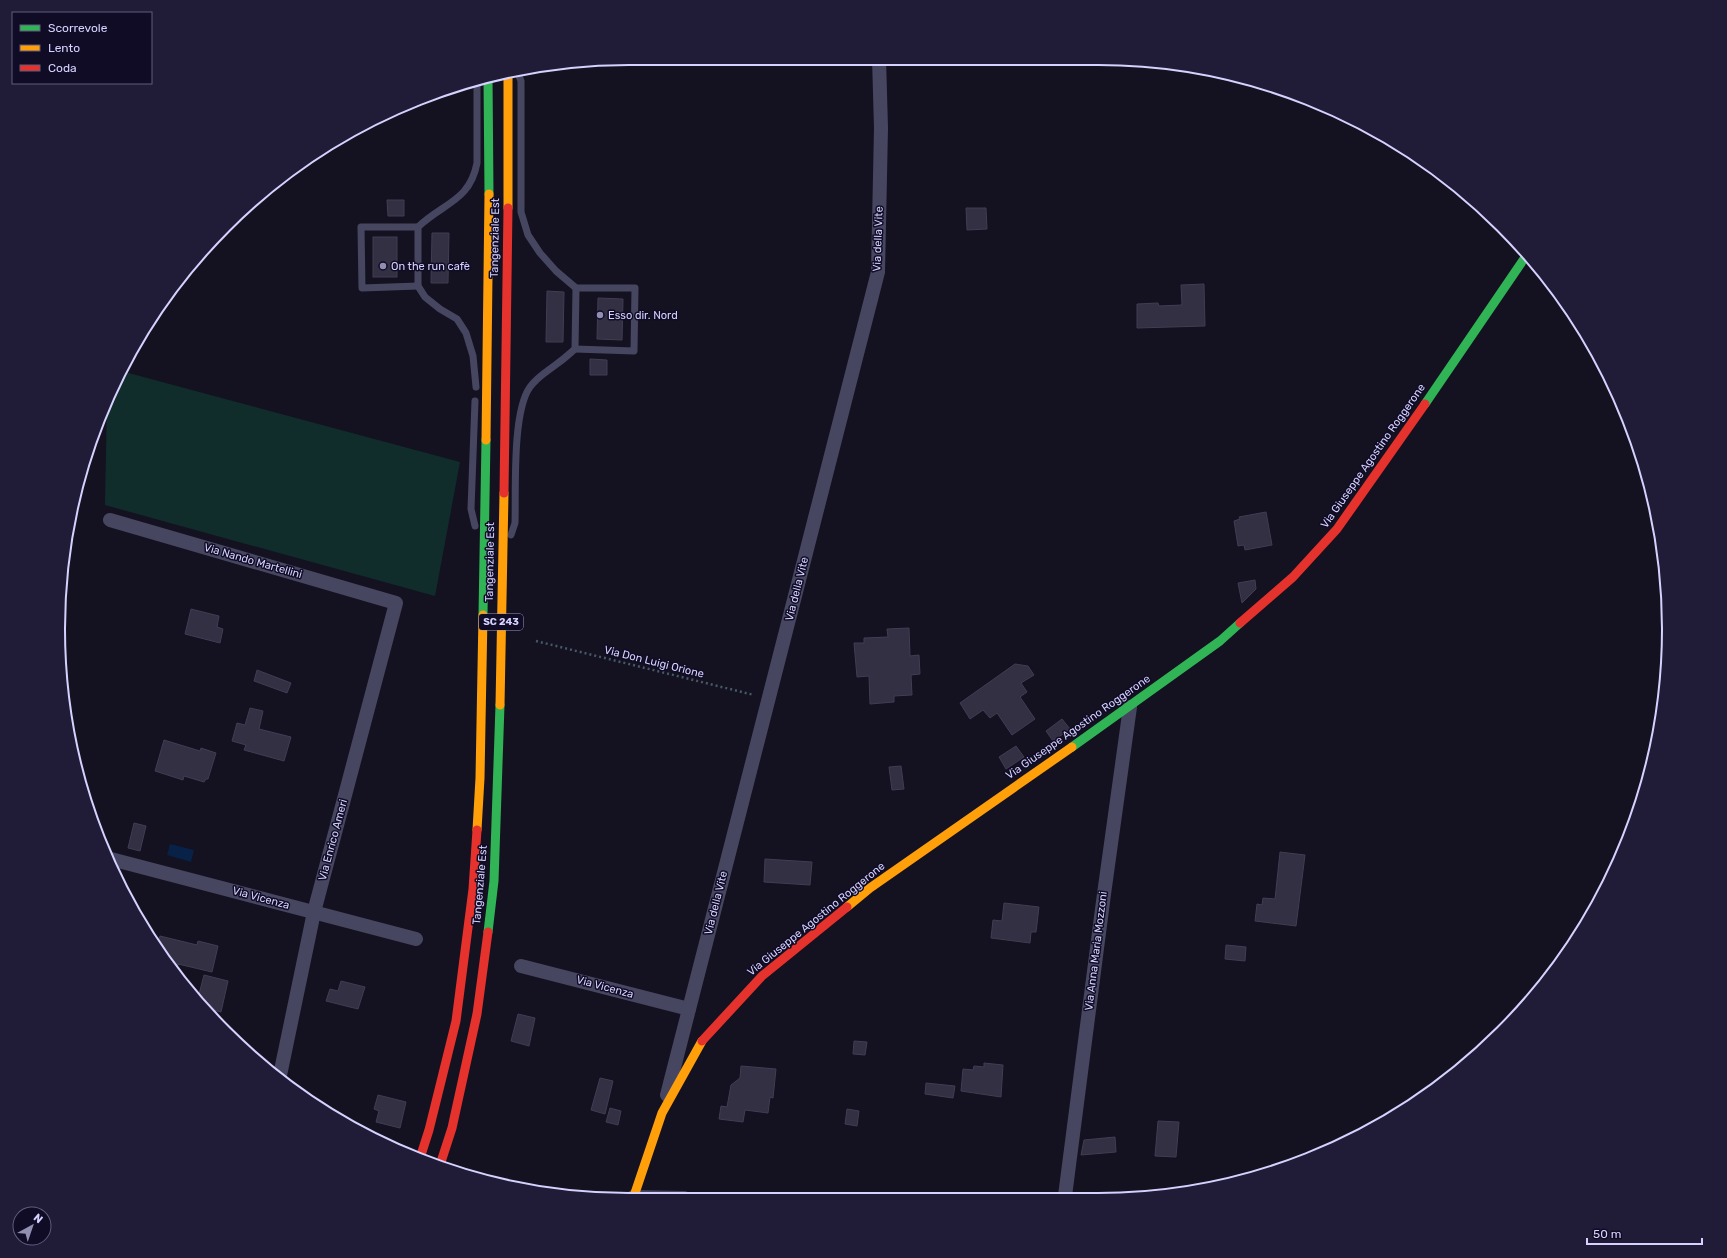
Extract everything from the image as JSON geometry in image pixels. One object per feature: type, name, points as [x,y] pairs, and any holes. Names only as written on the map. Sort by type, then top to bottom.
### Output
[{"type":"main road","name":"Tangenziale Est","points":[[441,1161],[452,1128],[477,1014],[494,881],[499,764],[508,180],[508,78]]},
{"type":"main road","name":"Tangenziale Est","points":[[421,1153],[456,1021],[473,889],[480,778],[490,163],[488,83]]},
{"type":"main road","name":"Via Giuseppe Agostino Roggerone","points":[[635,1193],[662,1113],[702,1041],[762,976],[870,888],[1130,707],[1220,641],[1294,577],[1337,528],[1382,467],[1524,259]]},
{"type":"street","name":"Via della Vite","points":[[662,1113],[878,272],[881,128],[879,65]]},
{"type":"street","name":"Via Nando Martellini","points":[[110,520],[396,603]]},
{"type":"street","name":"Via Enrico Ameri","points":[[281,1072],[314,912],[396,603]]},
{"type":"street","name":"Via Anna Maria Mozzoni","points":[[1066,1193],[1104,894],[1130,707]]},
{"type":"street","name":"Via Vicenza","points":[[115,860],[416,939]]},
{"type":"street","name":"Via Vicenza","points":[[521,966],[689,1009]]},
{"type":"lane","points":[[502,561],[515,523],[518,422],[523,401],[530,387],[547,370],[558,364],[575,349],[634,351],[635,288],[576,288],[556,271],[540,253],[528,235],[521,212],[521,81],[519,76]]},
{"type":"lane","points":[[418,286],[362,288],[361,228],[418,227],[428,218],[456,200],[468,188],[475,174],[477,163],[477,86]]},
{"type":"lane","points":[[418,227],[418,286],[425,297],[440,309],[457,319],[466,333],[473,356],[476,383],[471,509],[483,561]]},
{"type":"lane","points":[[575,349],[576,288]]},
{"type":"path","name":"Via Don Luigi Orione","points":[[536,641],[768,699]]},
{"type":"green space","points":[[127,373],[460,462],[435,596],[105,505],[107,416]]},
{"type":"water","points":[[170,844],[194,850],[191,862],[167,855]]},
{"type":"building","points":[[387,200],[404,200],[404,216],[388,216]]},
{"type":"building","points":[[966,208],[986,208],[987,229],[967,230]]},
{"type":"building","points":[[432,233],[449,233],[448,283],[431,283]]},
{"type":"building","points":[[373,237],[397,237],[397,277],[373,277]]},
{"type":"building","points":[[1204,284],[1205,326],[1137,328],[1137,304],[1158,303],[1159,306],[1182,305],[1181,285]]},
{"type":"building","points":[[547,291],[564,292],[563,342],[546,342]]},
{"type":"building","points":[[598,298],[623,299],[622,340],[597,339]]},
{"type":"building","points":[[590,359],[607,360],[607,375],[590,375]]},
{"type":"building","points":[[1266,512],[1272,545],[1245,550],[1244,545],[1238,546],[1234,521],[1240,519],[1239,517]]},
{"type":"building","points":[[1255,580],[1256,589],[1242,603],[1238,583]]},
{"type":"building","points":[[191,609],[219,616],[217,627],[223,629],[220,643],[185,634]]},
{"type":"building","points":[[909,628],[910,656],[919,655],[920,674],[911,675],[912,695],[894,696],[894,702],[870,704],[869,676],[857,677],[854,643],[864,643],[864,638],[888,637],[887,629]]},
{"type":"building","points":[[1015,664],[1028,666],[1034,675],[1021,683],[1027,692],[1020,697],[1035,719],[1012,735],[997,713],[990,718],[983,710],[970,719],[960,703]]},
{"type":"building","points":[[257,670],[291,683],[287,693],[254,681]]},
{"type":"building","points":[[250,708],[263,711],[259,729],[291,737],[284,761],[244,750],[246,745],[232,741],[237,723],[245,725]]},
{"type":"building","points":[[1062,719],[1070,729],[1053,741],[1046,731]]},
{"type":"building","points":[[164,740],[200,751],[201,748],[216,753],[208,779],[204,782],[184,776],[183,780],[155,771]]},
{"type":"building","points":[[1016,746],[1024,757],[1006,769],[999,757]]},
{"type":"building","points":[[901,766],[904,789],[892,790],[889,767]]},
{"type":"building","points":[[134,823],[146,826],[140,851],[128,848]]},
{"type":"building","points":[[1280,852],[1305,855],[1296,926],[1255,921],[1257,904],[1262,905],[1263,898],[1275,899]]},
{"type":"building","points":[[765,859],[812,862],[810,885],[764,882]]},
{"type":"building","points":[[1004,903],[1039,907],[1036,932],[1031,932],[1030,943],[991,938],[993,920],[1002,921]]},
{"type":"building","points":[[160,936],[197,945],[198,941],[218,946],[212,972],[178,964],[178,966],[159,940]]},
{"type":"building","points":[[1226,945],[1246,947],[1245,961],[1225,959]]},
{"type":"building","points":[[204,975],[228,981],[221,1012],[213,1010],[199,994]]},
{"type":"building","points":[[341,981],[365,987],[358,1009],[326,1001],[330,989],[338,991]]},
{"type":"building","points":[[518,1014],[535,1018],[529,1046],[511,1041]]},
{"type":"building","points":[[854,1041],[867,1042],[865,1055],[853,1054]]},
{"type":"building","points":[[984,1063],[1003,1065],[1001,1097],[961,1091],[963,1069],[973,1070],[974,1066],[984,1067]]},
{"type":"building","points":[[741,1066],[776,1069],[773,1098],[770,1097],[768,1113],[745,1110],[743,1122],[719,1119],[721,1106],[727,1107],[731,1085],[740,1078]]},
{"type":"building","points":[[600,1078],[613,1081],[605,1114],[591,1110]]},
{"type":"building","points":[[926,1083],[955,1086],[953,1098],[925,1094]]},
{"type":"building","points":[[378,1095],[406,1102],[400,1128],[376,1122],[379,1111],[374,1109]]},
{"type":"building","points":[[610,1108],[621,1111],[618,1125],[606,1122]]},
{"type":"building","points":[[847,1109],[859,1111],[857,1126],[845,1124]]},
{"type":"building","points":[[1158,1121],[1179,1122],[1176,1157],[1155,1156]]},
{"type":"building","points":[[1115,1137],[1116,1152],[1081,1155],[1084,1140]]},
{"type":"traffic: fast","points":[[488,83],[489,194]]},
{"type":"traffic: fast","points":[[1425,404],[1524,259]]},
{"type":"traffic: fast","points":[[483,615],[486,440]]},
{"type":"traffic: fast","points":[[1072,747],[1220,641],[1240,623]]},
{"type":"traffic: fast","points":[[488,932],[494,881],[500,705]]},
{"type":"traffic: slow","points":[[508,78],[508,208]]},
{"type":"traffic: slow","points":[[486,440],[489,194]]},
{"type":"traffic: slow","points":[[500,705],[504,493]]},
{"type":"traffic: slow","points":[[477,830],[480,778],[483,615]]},
{"type":"traffic: slow","points":[[847,907],[870,888],[1072,747]]},
{"type":"traffic: slow","points":[[635,1193],[662,1113],[702,1041]]},
{"type":"traffic: jam","points":[[504,493],[508,208]]},
{"type":"traffic: jam","points":[[1240,623],[1293,577],[1337,529],[1425,404]]},
{"type":"traffic: jam","points":[[422,1153],[429,1130],[456,1021],[473,889],[477,830]]},
{"type":"traffic: jam","points":[[702,1041],[762,976],[847,907]]},
{"type":"traffic: jam","points":[[441,1161],[452,1128],[477,1014],[488,932]]},
{"type":"place","name":"On the run cafè","points":[[383,266]]},
{"type":"place","name":"Esso dir. Nord","points":[[600,315]]}]
